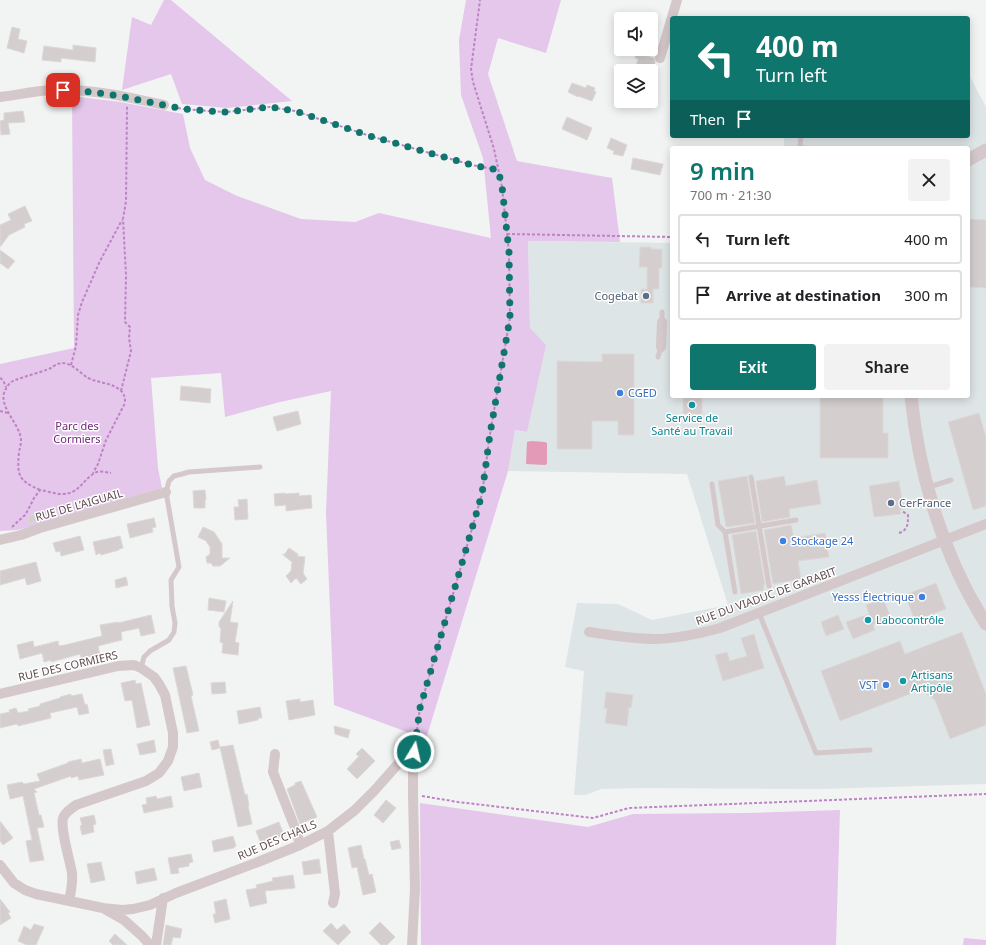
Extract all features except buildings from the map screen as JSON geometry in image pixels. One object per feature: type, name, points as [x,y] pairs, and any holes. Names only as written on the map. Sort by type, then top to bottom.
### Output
[{"type":"street","points":[[672,16],[677,0]]},
{"type":"street","points":[[660,58],[670,24]]},
{"type":"street","points":[[0,97],[52,90],[74,90],[128,97],[164,105]]},
{"type":"street","points":[[970,159],[986,150]]},
{"type":"street","points":[[661,347],[667,334],[662,317]]},
{"type":"street","points":[[911,398],[916,434],[928,487],[938,522],[944,540],[965,588],[986,624]]},
{"type":"street","name":"RUE DE L’AIGUAIL","points":[[0,540],[166,492]]},
{"type":"street","name":"RUE DU VIADUC DE GARABIT","points":[[589,632],[654,639],[697,635],[720,628],[986,524]]},
{"type":"street","name":"RUE DES CORMIERS","points":[[0,694],[118,666],[134,665],[141,668]]},
{"type":"street","points":[[69,901],[72,874],[62,828],[63,818],[68,810],[76,805],[146,781],[159,773],[168,761],[171,754],[173,747],[173,733],[165,695],[154,677],[141,668]]},
{"type":"street","points":[[412,945],[415,889],[413,794],[415,738]]},
{"type":"street","name":"RUE DES CHAILS","points":[[103,908],[122,910],[150,905],[163,898],[300,845],[328,831],[355,810],[398,764],[414,752]]},
{"type":"street","points":[[275,754],[273,772],[297,833],[300,845]]},
{"type":"street","points":[[328,831],[335,894],[333,903]]},
{"type":"street","points":[[0,865],[14,883],[25,890],[36,894],[103,908],[124,920],[150,945]]},
{"type":"street","points":[[156,945],[163,898]]},
{"type":"lane","points":[[658,357],[661,347]]},
{"type":"lane","points":[[141,668],[144,657],[150,651],[169,640],[174,632],[175,623],[172,606],[171,580],[179,567],[166,492],[169,481],[174,476],[189,472],[260,467]]},
{"type":"lane","points":[[751,477],[769,586]]},
{"type":"lane","points":[[928,487],[951,480]]},
{"type":"lane","points":[[712,484],[718,525],[725,532],[735,592]]},
{"type":"lane","points":[[725,532],[796,520]]},
{"type":"lane","points":[[759,613],[816,753],[870,750]]},
{"type":"path","points":[[415,738],[420,708],[482,494],[490,434],[510,318],[509,252],[502,186],[494,149],[473,82],[471,69],[480,0]]},
{"type":"path","points":[[121,391],[131,352],[129,338],[130,327],[125,322],[126,275],[123,219],[126,201],[126,121],[128,97]]},
{"type":"path","points":[[164,105],[183,109],[227,112],[270,107],[295,111],[378,138],[472,165],[498,170]]},
{"type":"path","points":[[71,365],[76,346],[78,315],[82,302],[100,261],[123,219]]},
{"type":"path","points":[[507,234],[670,237]]},
{"type":"path","points":[[64,363],[71,365],[89,378],[110,384],[121,391],[125,397],[125,403],[106,440],[98,464],[93,473],[82,485],[71,493],[62,494],[40,490],[28,484],[21,478],[18,471],[21,441],[20,435],[2,402],[6,387],[13,381],[36,374],[58,364],[64,363]]},
{"type":"path","points":[[0,378],[3,380],[6,387]]},
{"type":"path","points":[[0,411],[8,413]]},
{"type":"path","points":[[93,473],[102,471],[111,472]]},
{"type":"path","points":[[9,530],[25,514],[40,490]]},
{"type":"path","points":[[899,533],[907,527],[908,523],[908,515],[902,511]]},
{"type":"path","points":[[413,794],[458,802],[593,818],[629,808],[986,794]]},
{"type":"shaded area","points":[[970,77],[986,107],[986,784],[820,789],[601,789],[586,795],[574,795],[584,671],[565,667],[577,603],[618,604],[652,620],[728,605],[687,474],[508,471],[515,430],[526,432],[530,328],[528,241],[670,243],[670,398],[970,398],[970,146],[784,146],[784,138],[970,138]]},
{"type":"shaded area","points":[[527,442],[547,443],[547,464],[526,464]]},
{"type":"green space","points":[[164,0],[171,0],[292,101],[227,108],[182,104],[171,74],[122,90],[132,17],[151,25]]},
{"type":"green space","name":"Parc des Cormiers","points":[[466,0],[561,0],[546,53],[498,38],[488,74],[517,161],[612,178],[620,242],[528,241],[530,328],[546,345],[527,432],[515,430],[508,471],[426,739],[334,705],[326,513],[331,391],[280,402],[225,417],[221,373],[151,378],[158,468],[162,488],[18,530],[0,531],[0,364],[74,348],[72,96],[120,102],[183,114],[190,148],[205,180],[237,196],[301,219],[355,222],[379,213],[491,238],[483,158],[461,95],[459,40]]},
{"type":"green space","points":[[420,803],[588,827],[633,814],[840,810],[836,945],[421,945]]},
{"type":"green space","points":[[964,938],[986,940],[986,945],[963,945]]},
{"type":"place","name":"Cogebat","points":[[646,296]]},
{"type":"place","name":"CGED","points":[[620,393]]},
{"type":"place","name":"Service de Santé au Travail","points":[[692,405]]},
{"type":"place","name":"CerFrance","points":[[891,503]]},
{"type":"place","name":"Stockage 24","points":[[783,541]]},
{"type":"place","name":"Yesss Électrique","points":[[922,597]]},
{"type":"place","name":"Labocontrôle","points":[[868,620]]},
{"type":"place","name":"Artisans Artipôle","points":[[903,681]]},
{"type":"place","name":"VST","points":[[886,685]]},
{"type":"route","points":[[63,90],[128,97],[183,109],[227,112],[270,107],[295,111],[370,136],[472,165],[498,170],[502,186],[509,252],[510,318],[490,434],[482,494],[420,708],[414,752]]}]
